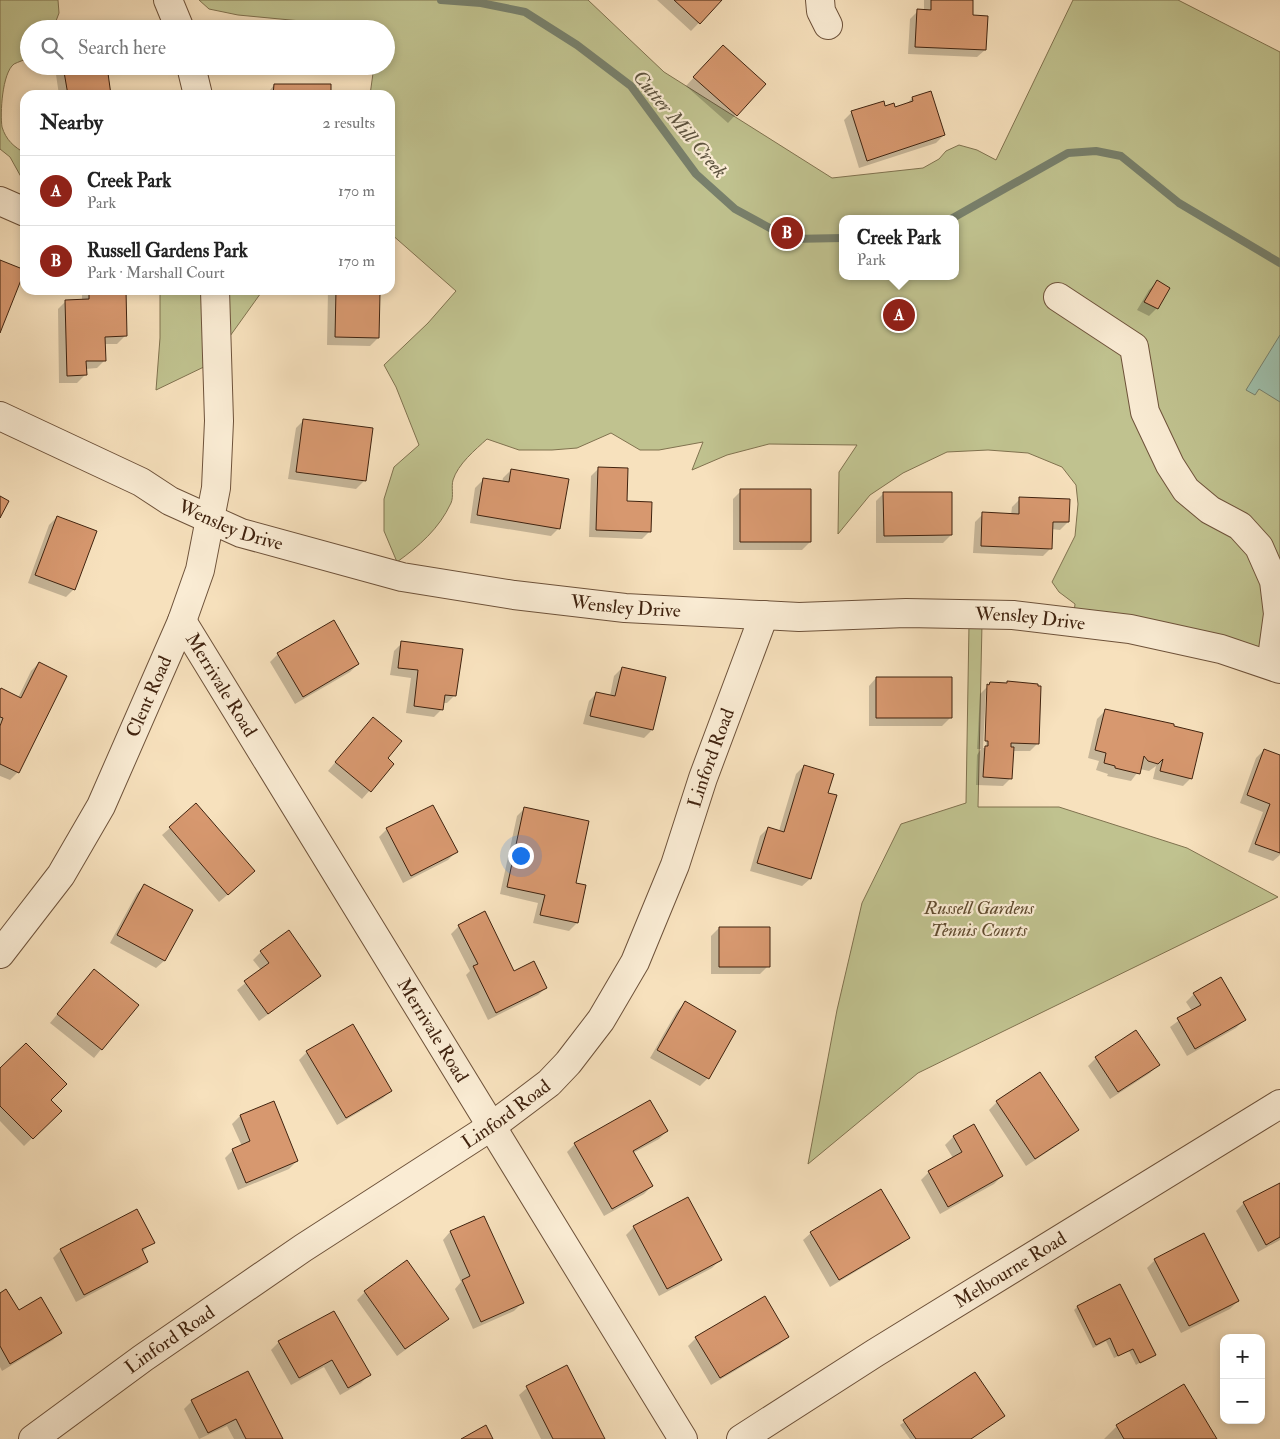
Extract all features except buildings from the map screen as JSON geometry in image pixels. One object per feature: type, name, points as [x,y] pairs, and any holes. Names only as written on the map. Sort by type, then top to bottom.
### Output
[{"type":"street","points":[[168,0],[176,20]]},
{"type":"street","points":[[193,75],[197,90]]},
{"type":"street","points":[[0,201],[20,210]]},
{"type":"street","name":"Clent Road","points":[[0,954],[61,875],[101,806],[182,621],[200,570],[216,488],[219,421],[215,295]]},
{"type":"street","points":[[1058,297],[1134,347],[1145,412],[1170,465],[1186,490],[1210,510],[1240,526],[1259,547],[1274,581],[1278,614],[1275,667]]},
{"type":"street","name":"Wensley Drive","points":[[0,416],[141,482],[170,501],[241,533],[402,577],[514,595],[625,608],[800,617],[906,612],[1013,615],[1130,629],[1221,649],[1275,667]]},
{"type":"street","name":"Linford Road","points":[[33,1439],[143,1358],[303,1248],[492,1126],[550,1083],[568,1063],[601,1020],[635,962],[675,865],[703,778],[764,615]]},
{"type":"street","name":"Merrivale Road","points":[[182,621],[683,1439]]},
{"type":"street","name":"Melbourne Road","points":[[741,1439],[875,1353],[1280,1104]]},
{"type":"green space","points":[[0,0],[58,0],[59,13],[56,20],[20,20],[20,62],[14,64],[10,69],[4,84],[1,113],[2,127],[11,143],[20,150],[20,175],[10,157],[0,149]]},
{"type":"green space","points":[[199,0],[588,0],[664,72],[832,178],[923,168],[939,159],[946,151],[959,145],[977,150],[996,160],[1073,0],[1178,0],[1280,52],[1280,669],[1073,622],[1075,604],[1059,592],[1052,582],[1075,536],[1078,504],[1076,485],[1062,467],[1028,453],[988,450],[947,452],[903,473],[870,495],[838,534],[839,472],[857,445],[769,444],[727,455],[692,470],[703,442],[659,450],[640,450],[611,433],[577,448],[519,450],[487,439],[467,458],[455,474],[452,483],[452,500],[441,521],[421,543],[397,562],[384,531],[384,499],[394,467],[419,445],[396,387],[384,365],[428,323],[456,291],[395,237],[395,90],[371,90],[373,75],[395,75],[395,20],[290,20],[238,15],[209,9]]},
{"type":"green space","points":[[160,295],[259,295],[210,364],[156,390],[160,338]]},
{"type":"green space","name":"Russell Gardens Tennis Courts","points":[[969,624],[982,624],[978,807],[1059,807],[1187,848],[1278,897],[918,1073],[808,1164],[837,1010],[862,903],[901,824],[966,803]]},
{"type":"shaded area","points":[[1280,335],[1280,402],[1259,389],[1255,395],[1246,390]]},
{"type":"waterway","name":"Cutter Mill Creek","points":[[441,0],[481,3],[525,12],[577,45],[631,86],[696,174],[735,209],[790,239],[839,238]]},
{"type":"waterway","name":"Cutter Mill Creek","points":[[958,215],[1068,153],[1096,151],[1121,156],[1179,203],[1280,263]]},
{"type":"place","name":"Russell Gardens Park","points":[[787,233]]},
{"type":"place","name":"Creek Park","points":[[899,315]]}]
